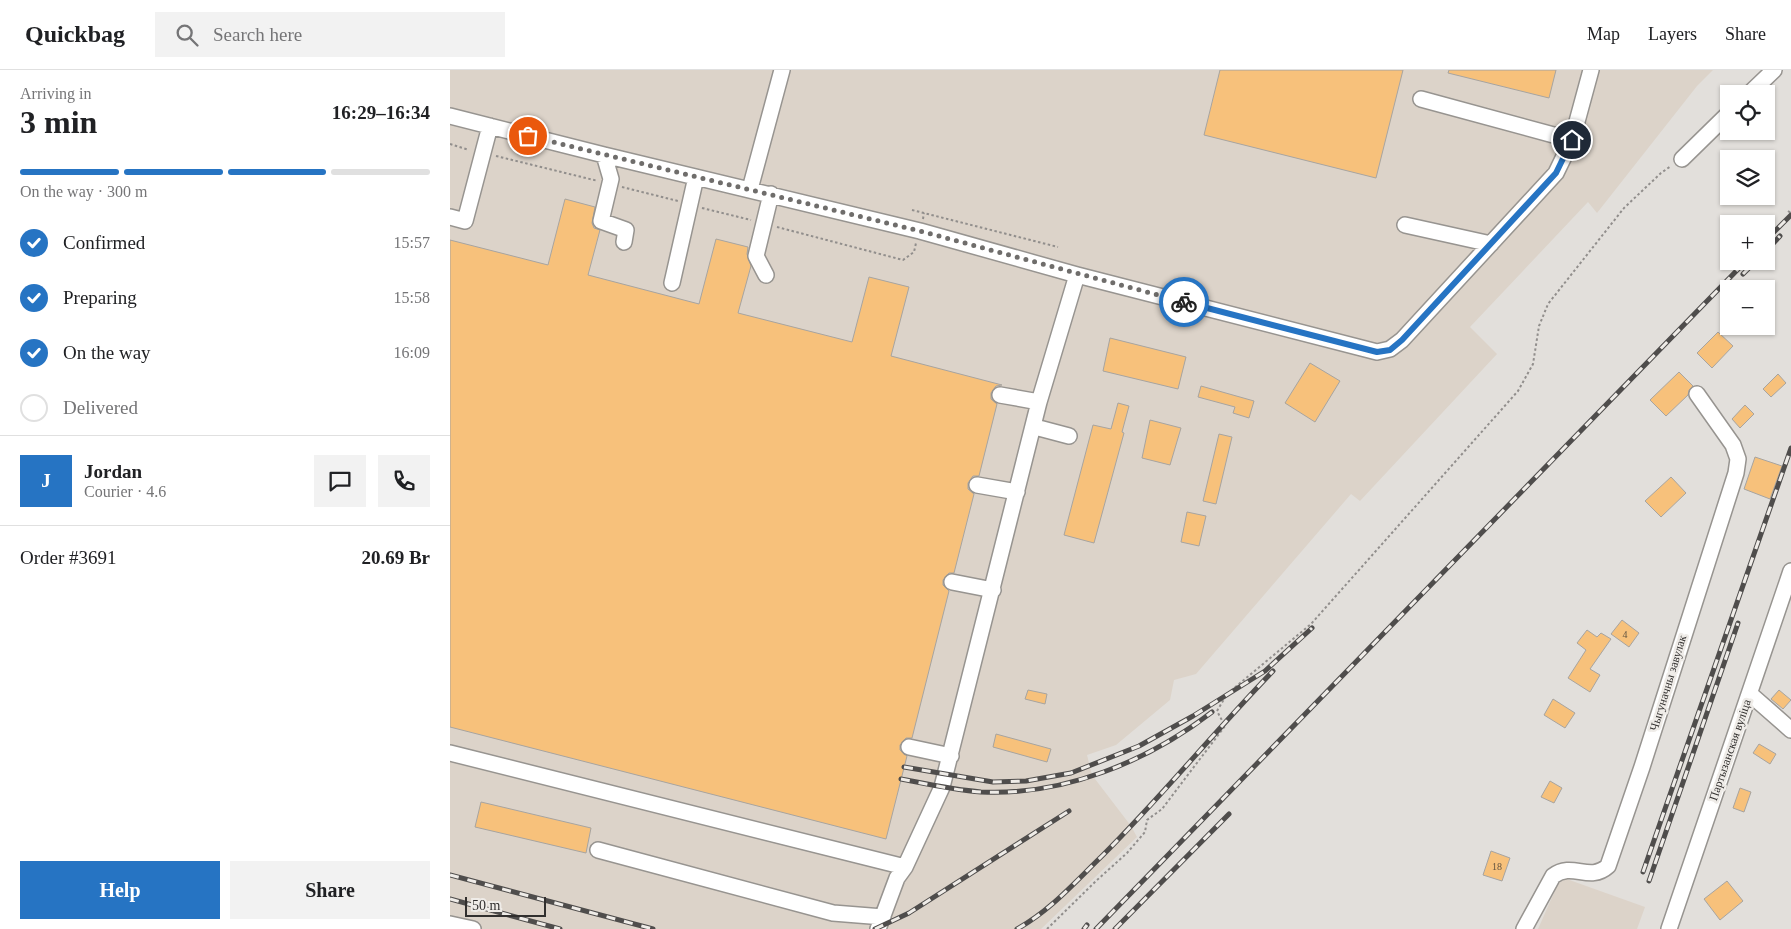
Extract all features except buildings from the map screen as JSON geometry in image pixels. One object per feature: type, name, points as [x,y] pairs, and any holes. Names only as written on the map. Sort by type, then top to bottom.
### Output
[{"type":"street","points":[[750,189],[782,70]]},
{"type":"street","points":[[450,116],[920,231],[1078,275],[1377,352],[1390,350],[1402,340],[1556,173],[1572,140],[1591,70]]},
{"type":"street","points":[[1758,85],[1774,70]]},
{"type":"street","points":[[1421,100],[1572,140]]},
{"type":"street","points":[[1682,159],[1720,122]]},
{"type":"street","points":[[450,217],[465,221],[490,126]]},
{"type":"street","points":[[604,155],[611,178],[601,221],[626,230],[624,242]]},
{"type":"street","points":[[672,283],[696,177]]},
{"type":"street","points":[[766,275],[756,256],[771,194]]},
{"type":"street","points":[[1405,225],[1491,244]]},
{"type":"street","points":[[598,850],[834,913],[881,923],[897,878],[905,867],[942,787],[1039,402],[1078,275]]},
{"type":"street","name":"Чыгуначны завулак","points":[[1524,929],[1553,876],[1560,871],[1568,869],[1591,874],[1600,872],[1608,866],[1642,767],[1736,473],[1738,458],[1733,445],[1697,394]]},
{"type":"street","points":[[1000,395],[1039,402]]},
{"type":"street","points":[[1034,427],[1069,436]]},
{"type":"street","points":[[977,485],[1017,492]]},
{"type":"street","name":"Партызанская вуліца","points":[[1669,929],[1791,571]]},
{"type":"street","points":[[952,582],[993,590]]},
{"type":"street","points":[[1750,694],[1791,730]]},
{"type":"street","points":[[909,747],[951,756]]},
{"type":"street","points":[[450,753],[905,867]]},
{"type":"street","points":[[450,924],[473,929]]},
{"type":"path","points":[[1047,929],[1096,880],[1127,853],[1145,832],[1147,820],[1162,809],[1225,726],[1218,711],[1227,694],[1311,624],[1518,391],[1533,364],[1539,326],[1548,304],[1624,208],[1661,173],[1682,159]]},
{"type":"path","points":[[912,210],[1058,248]]},
{"type":"shaded area","points":[[450,70],[1713,70],[1697,86],[1597,213],[1588,202],[1470,327],[1497,354],[1360,501],[1351,494],[1196,674],[1174,680],[1170,700],[1116,745],[1087,755],[1092,775],[1131,826],[1137,837],[1041,929],[450,929]]},
{"type":"shaded area","points":[[1561,877],[1645,907],[1637,929],[1538,929]]},
{"type":"railway","points":[[1775,231],[1791,215]]},
{"type":"railway","points":[[1775,241],[1780,236]]},
{"type":"railway","points":[[1096,929],[1737,270]]},
{"type":"railway","points":[[1743,274],[1747,270]]},
{"type":"railway","points":[[1643,872],[1791,448]]},
{"type":"railway","points":[[1649,881],[1738,623]]},
{"type":"railway","points":[[904,767],[993,782],[1026,781],[1071,773],[1139,746],[1193,716],[1265,671],[1312,628]]},
{"type":"railway","points":[[1017,929],[1052,904],[1103,855],[1273,671]]},
{"type":"railway","points":[[901,779],[981,792],[1012,792],[1073,782],[1103,772],[1160,746],[1212,712]]},
{"type":"railway","points":[[875,929],[909,913],[1069,811]]},
{"type":"railway","points":[[1115,929],[1229,814]]},
{"type":"railway","points":[[450,875],[653,929]]},
{"type":"railway","points":[[450,899],[560,929]]},
{"type":"railway","points":[[1084,929],[1087,925]]},
{"type":"way so far","points":[[528,136],[920,231],[1184,302]]},
{"type":"route","points":[[1184,302],[1377,352],[1390,350],[1402,340],[1556,173],[1572,140]]}]
